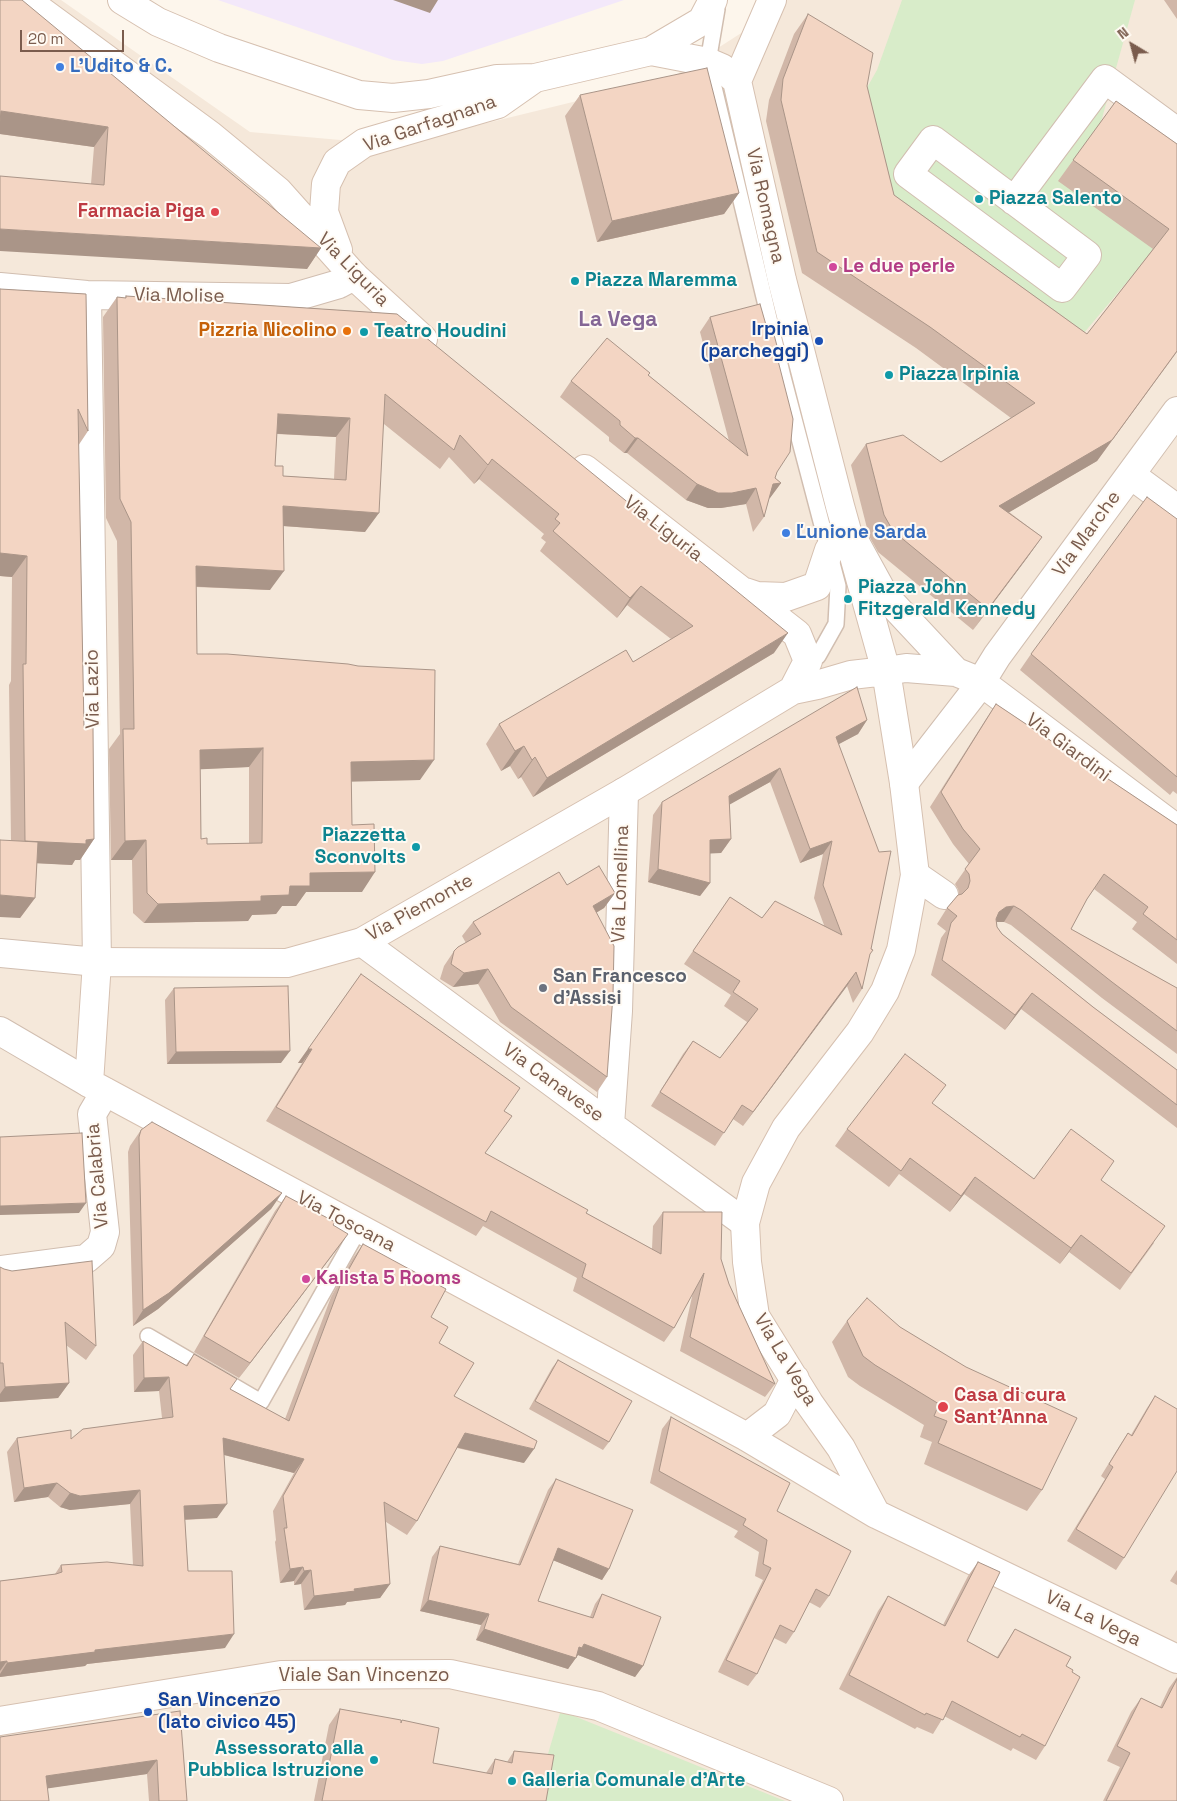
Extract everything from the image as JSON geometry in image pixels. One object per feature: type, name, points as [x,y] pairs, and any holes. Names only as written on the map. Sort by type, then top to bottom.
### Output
[{"type":"street","name":"Via Liguria","points":[[26,0],[210,135],[278,191],[348,268],[440,355]]},
{"type":"street","name":"Via Garfagnana","points":[[122,0],[158,22],[219,48],[359,95],[393,98],[429,94],[497,79],[534,78],[651,51],[702,21],[713,0]]},
{"type":"street","points":[[737,81],[772,0]]},
{"type":"street","name":"Via Garfagnana","points":[[651,51],[708,62],[722,68],[737,81]]},
{"type":"street","name":"Via Garfagnana","points":[[348,268],[324,212],[326,184],[337,162],[364,143],[498,104],[534,78]]},
{"type":"street","points":[[1014,201],[1105,79],[1177,132]]},
{"type":"street","name":"Via Romagna","points":[[737,81],[773,242],[845,526]]},
{"type":"street","points":[[933,140],[1014,201],[1087,255],[1062,288],[908,174],[933,140]]},
{"type":"street","name":"Via Molise","points":[[0,287],[87,295],[291,298],[339,284],[348,268]]},
{"type":"street","name":"Via Lazio","points":[[87,295],[97,962],[97,1088]]},
{"type":"street","name":"Via Marche","points":[[981,682],[996,656],[1177,411]]},
{"type":"street","name":"Via Liguria","points":[[564,452],[797,634],[808,661]]},
{"type":"street","points":[[1131,474],[1177,509]]},
{"type":"street","points":[[743,591],[757,596],[786,597],[817,586],[829,550],[845,526]]},
{"type":"street","points":[[845,526],[886,671],[904,783]]},
{"type":"street","points":[[845,526],[884,595],[956,672]]},
{"type":"street","points":[[793,690],[808,661]]},
{"type":"street","points":[[793,690],[851,675],[906,668],[956,672]]},
{"type":"street","name":"Via Giardini","points":[[956,672],[981,682],[1177,829]]},
{"type":"street","points":[[904,783],[981,682]]},
{"type":"street","name":"Via Piemonte","points":[[0,953],[97,962],[287,963],[362,942],[624,792],[793,690]]},
{"type":"street","name":"Via La Vega","points":[[904,783],[916,875],[900,950],[885,991],[860,1032],[786,1128],[756,1183],[745,1223],[747,1262],[755,1316],[841,1448],[876,1514],[1177,1659]]},
{"type":"street","name":"Via Lomellina","points":[[610,1125],[618,1011],[624,792]]},
{"type":"street","points":[[916,875],[944,895]]},
{"type":"street","name":"Via Canavese","points":[[362,942],[745,1223]]},
{"type":"street","name":"Via Toscana","points":[[0,1031],[97,1088],[748,1438],[876,1514]]},
{"type":"street","name":"Via Calabria","points":[[0,1270],[86,1259],[101,1246],[106,1232],[92,1114],[97,1088]]},
{"type":"street","points":[[748,1438],[777,1414],[795,1379]]},
{"type":"street","name":"Viale San Vincenzo","points":[[0,1720],[281,1674],[450,1674],[598,1706],[830,1801]]},
{"type":"lane","points":[[718,0],[708,62],[783,377],[838,586],[836,624],[818,656],[808,661]]},
{"type":"lane","points":[[148,1336],[260,1402],[359,1229]]},
{"type":"shaded area","points":[[0,0],[61,0],[250,132],[397,145],[671,78],[746,30],[756,0],[1177,0],[1177,1801],[0,1801]]},
{"type":"shaded area","points":[[218,0],[624,0],[443,61],[422,64],[393,60]]},
{"type":"green space","name":"Piazza Salento","points":[[902,0],[1135,0],[1101,122],[1154,250],[1072,347],[880,216],[856,107],[877,70]]},
{"type":"green space","points":[[560,1713],[569,1714],[785,1801],[538,1801],[543,1771]]},
{"type":"building","points":[[0,0],[22,0],[321,248],[0,229],[0,176],[104,185],[108,127],[1,111],[0,122]]},
{"type":"building","points":[[808,14],[873,53],[867,86],[894,195],[1087,334],[1169,229],[1073,160],[1116,101],[1177,144],[1177,351],[1112,440],[999,506],[1042,537],[988,609],[893,531],[884,515],[866,444],[903,435],[941,462],[1035,403],[930,327],[817,252],[781,100],[783,79]]},
{"type":"building","points":[[707,68],[739,193],[612,221],[580,95]]},
{"type":"building","points":[[0,289],[86,294],[88,431],[78,409],[84,728],[93,728],[94,839],[86,840],[86,844],[25,841],[23,664],[26,664],[27,556],[0,553]]},
{"type":"building","points":[[126,296],[397,314],[788,633],[547,778],[535,757],[532,760],[524,746],[515,751],[499,724],[626,650],[633,662],[693,626],[641,586],[630,598],[553,531],[560,523],[555,519],[559,514],[492,459],[488,465],[460,435],[454,450],[385,394],[379,513],[283,506],[284,571],[196,566],[197,654],[227,654],[358,666],[435,670],[434,760],[351,762],[352,825],[374,824],[375,872],[310,873],[310,886],[290,886],[289,895],[261,896],[261,901],[158,904],[147,893],[146,840],[125,841],[123,729],[134,729],[131,522],[120,499],[117,297],[126,298]],"holes":[[[278,414],[350,418],[346,480],[283,476],[283,466],[275,466]],[[263,748],[262,843],[207,844],[207,838],[201,839],[200,750]]]},
{"type":"building","points":[[760,304],[766,325],[772,327],[777,346],[775,349],[793,419],[790,452],[775,478],[781,483],[773,484],[764,517],[756,488],[732,493],[718,493],[697,484],[638,438],[635,438],[620,425],[620,421],[571,381],[607,338],[650,373],[648,375],[748,456],[710,317]]},
{"type":"building","points":[[1147,497],[1177,519],[1177,777],[1031,654]]},
{"type":"building","points":[[857,687],[867,720],[836,737],[879,852],[891,851],[871,949],[873,950],[870,954],[862,989],[856,972],[753,1112],[742,1105],[724,1133],[660,1092],[693,1041],[720,1058],[758,1009],[733,992],[740,981],[693,951],[730,897],[762,918],[775,901],[842,935],[823,885],[832,841],[810,849],[780,768],[729,796],[731,839],[710,840],[710,883],[658,869],[662,802]]},
{"type":"building","points":[[996,704],[1177,825],[1177,940],[1143,914],[1148,907],[1104,874],[1087,899],[1071,929],[1177,988],[1177,1031],[1021,910],[1014,906],[1006,907],[999,912],[996,919],[997,927],[1002,934],[1093,1007],[1177,1070],[1177,1105],[1032,993],[1015,1015],[942,960],[951,923],[957,916],[947,908],[958,895],[968,888],[969,874],[965,869],[980,849],[963,829],[941,792]]},
{"type":"building","points":[[0,840],[38,842],[35,898],[0,895]]},
{"type":"building","name":"San Francesco d'Assisi","points":[[599,866],[615,893],[593,906],[614,946],[613,995],[607,1077],[511,1007],[488,969],[464,973],[451,964],[454,951],[458,947],[481,934],[473,922],[559,872],[567,885]]},
{"type":"building","points":[[361,974],[520,1088],[504,1111],[512,1116],[485,1153],[588,1210],[586,1213],[661,1254],[663,1212],[722,1212],[721,1259],[729,1284],[775,1384],[690,1337],[704,1273],[674,1328],[582,1277],[586,1264],[491,1211],[486,1222],[276,1107],[312,1049],[308,1049]]},
{"type":"building","points":[[288,986],[290,1051],[176,1052],[174,988]]},
{"type":"building","points":[[905,1054],[946,1085],[932,1103],[1034,1179],[1071,1129],[1114,1161],[1101,1180],[1165,1226],[1131,1273],[1081,1235],[1071,1248],[975,1177],[961,1196],[910,1158],[901,1171],[847,1129]]},
{"type":"building","points":[[152,1122],[282,1193],[169,1293],[143,1310],[139,1137],[141,1130]]},
{"type":"building","points":[[82,1133],[86,1203],[0,1206],[0,1137]]},
{"type":"building","points":[[286,1196],[335,1222],[333,1225],[348,1234],[250,1363],[204,1336]]},
{"type":"building","points":[[363,1244],[446,1289],[431,1317],[448,1327],[439,1343],[474,1363],[454,1396],[537,1441],[534,1449],[465,1433],[417,1521],[384,1502],[390,1584],[314,1596],[311,1570],[304,1571],[303,1567],[290,1569],[284,1528],[287,1528],[283,1496],[304,1459],[223,1438],[227,1504],[184,1506],[188,1571],[232,1571],[234,1634],[95,1650],[95,1652],[7,1663],[7,1661],[0,1662],[0,1581],[56,1574],[62,1572],[61,1565],[107,1562],[143,1566],[140,1490],[80,1496],[70,1493],[57,1483],[24,1488],[17,1438],[71,1430],[71,1439],[83,1429],[173,1417],[169,1377],[144,1378],[143,1341],[187,1366],[194,1354],[237,1379],[230,1389],[289,1421],[341,1283]]},
{"type":"building","points":[[92,1261],[96,1346],[65,1322],[69,1383],[5,1387],[3,1363],[0,1363],[0,1267],[12,1271]]},
{"type":"building","points":[[867,1298],[900,1327],[966,1367],[1077,1418],[1042,1490],[938,1443],[947,1421],[934,1416],[939,1404],[863,1356],[847,1321]]},
{"type":"building","points":[[558,1360],[632,1401],[609,1442],[535,1401]]},
{"type":"building","points":[[1155,1396],[1177,1409],[1177,1471],[1124,1558],[1076,1529],[1113,1467],[1109,1464],[1128,1433],[1132,1436]]},
{"type":"building","points":[[671,1417],[790,1483],[777,1511],[851,1551],[829,1596],[816,1589],[794,1632],[780,1625],[757,1674],[726,1660],[771,1568],[763,1564],[767,1540],[743,1525],[746,1519],[659,1471]]},
{"type":"building","points":[[556,1479],[633,1510],[609,1569],[558,1548],[538,1601],[593,1618],[602,1594],[661,1617],[643,1666],[584,1644],[582,1648],[579,1647],[576,1658],[484,1629],[489,1614],[428,1600],[440,1546],[520,1565]]},
{"type":"building","points":[[978,1562],[1000,1572],[967,1641],[998,1658],[1015,1629],[1071,1657],[1066,1666],[1080,1677],[1045,1746],[1022,1734],[1020,1737],[952,1701],[943,1720],[926,1713],[925,1715],[849,1675],[888,1596],[945,1626]]},
{"type":"building","points":[[1177,1679],[1177,1801],[1106,1801],[1130,1753],[1117,1746],[1141,1698],[1162,1708]]},
{"type":"building","points":[[340,1709],[401,1720],[401,1723],[402,1720],[439,1728],[433,1763],[492,1774],[495,1759],[512,1763],[514,1751],[554,1755],[546,1801],[322,1801]]},
{"type":"building","points":[[180,1711],[187,1801],[159,1801],[157,1760],[46,1776],[49,1801],[0,1801],[0,1737]]},
{"type":"place","name":"L'Udito & C.","points":[[60,67]]},
{"type":"place","name":"Piazza Salento","points":[[979,199]]},
{"type":"place","name":"Farmacia Piga","points":[[215,212]]},
{"type":"place","name":"Le due perle","points":[[833,267]]},
{"type":"place","name":"Piazza Maremma","points":[[575,281]]},
{"type":"place","name":"Pizzria Nicolino","points":[[347,331]]},
{"type":"place","name":"Teatro Houdini","points":[[364,332]]},
{"type":"place","name":"Irpinia (parcheggi)","points":[[819,341]]},
{"type":"place","name":"Piazza Irpinia","points":[[889,375]]},
{"type":"place","name":"Ľunione Sarda","points":[[786,533]]},
{"type":"place","name":"Piazza John Fitzgerald Kennedy","points":[[848,599]]},
{"type":"place","name":"Piazzetta Sconvolts","points":[[416,847]]},
{"type":"place","name":"San Francesco d'Assisi","points":[[543,988]]},
{"type":"place","name":"Kalista 5 Rooms","points":[[306,1279]]},
{"type":"place","name":"Casa di cura Sant'Anna","points":[[943,1407]]},
{"type":"place","name":"San Vincenzo (lato civico 45)","points":[[148,1712]]},
{"type":"place","name":"Assessorato alla Pubblica Istruzione","points":[[374,1760]]},
{"type":"place","name":"Galleria Comunale d'Arte","points":[[512,1781]]},
{"type":"district","name":"La Vega","points":[[618,320]]}]
